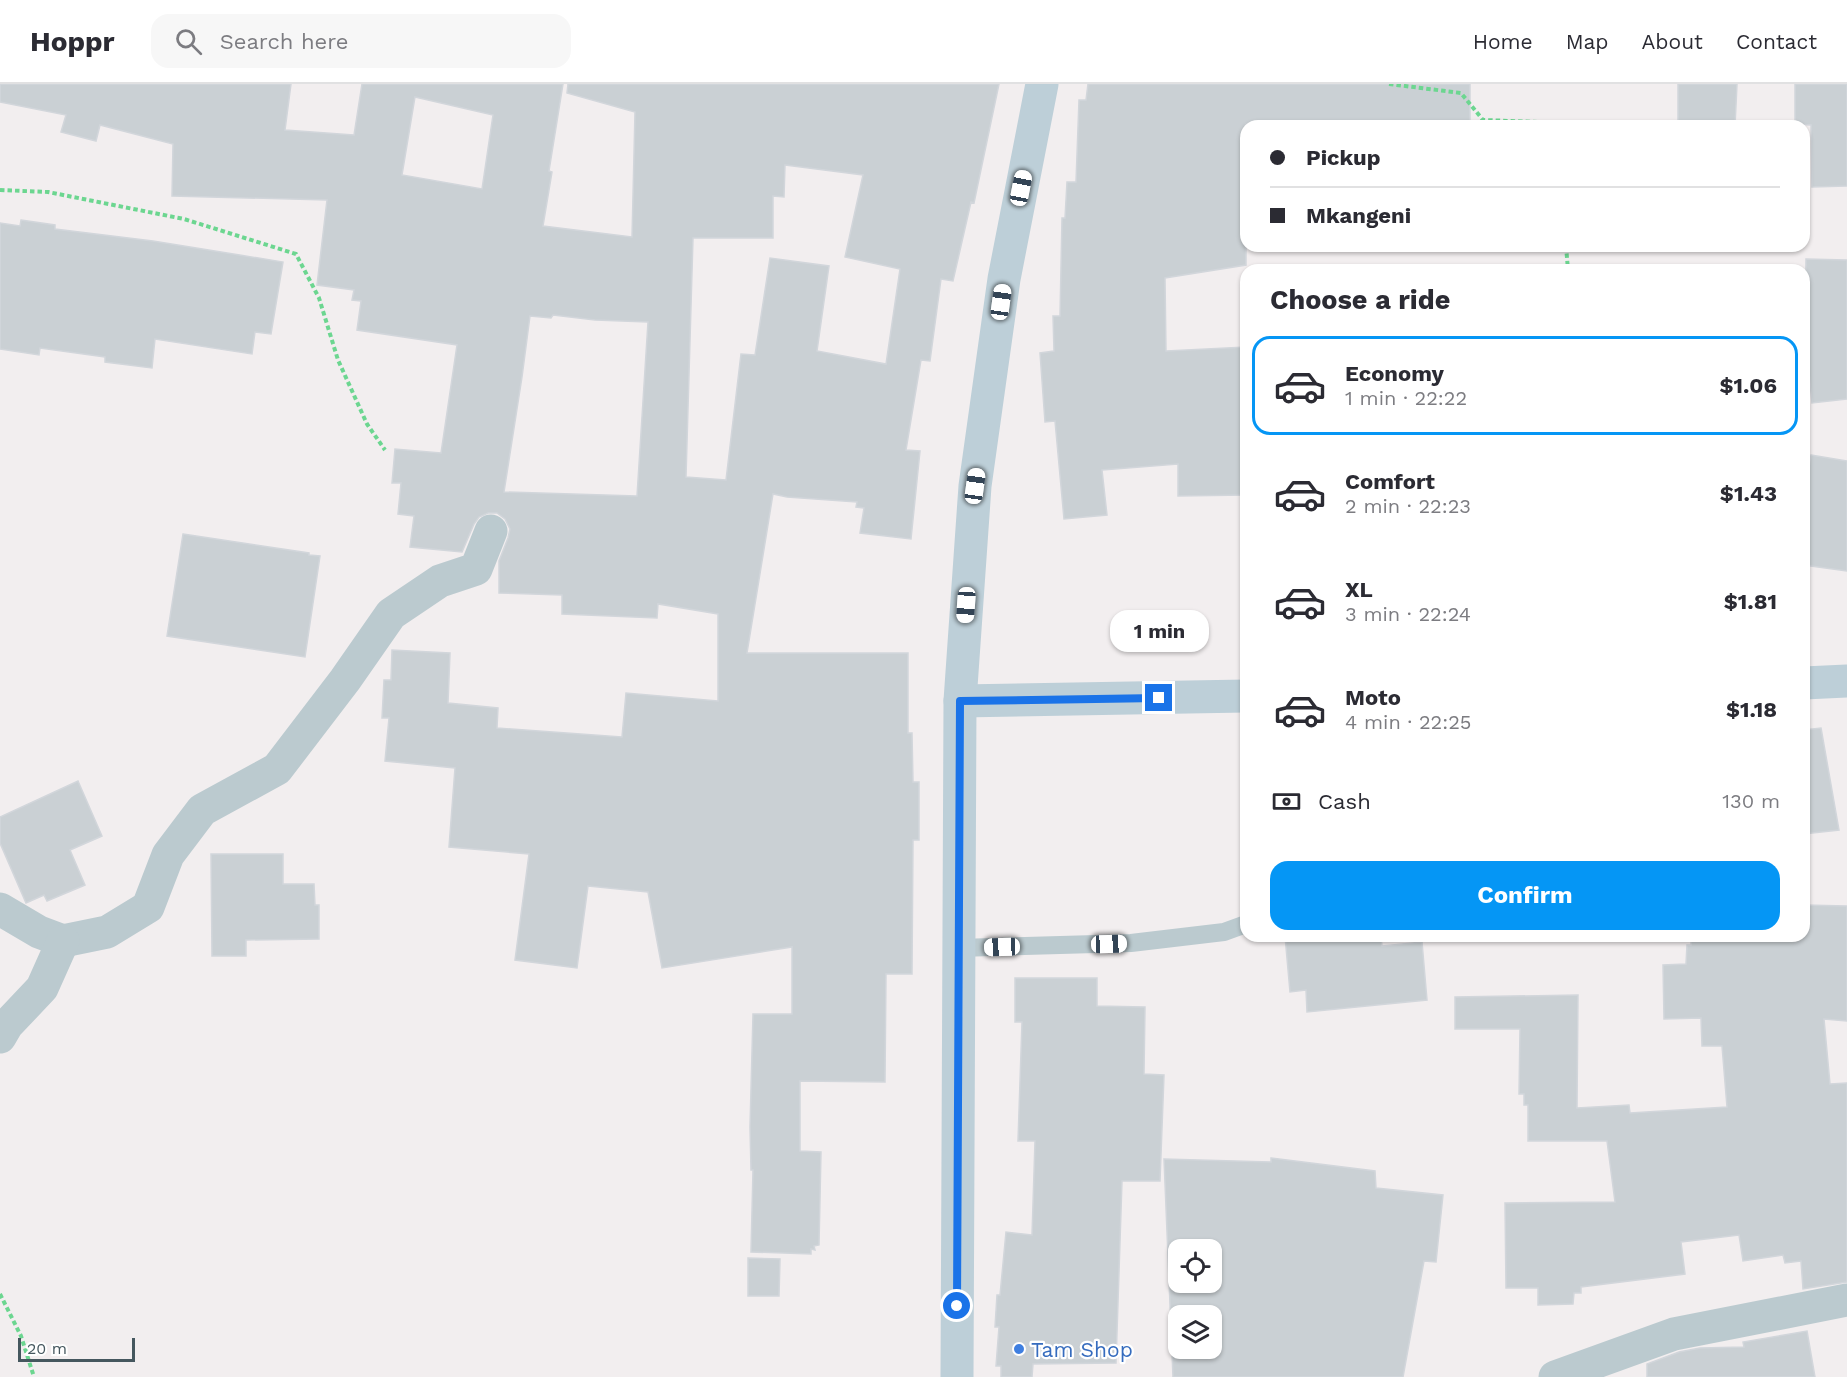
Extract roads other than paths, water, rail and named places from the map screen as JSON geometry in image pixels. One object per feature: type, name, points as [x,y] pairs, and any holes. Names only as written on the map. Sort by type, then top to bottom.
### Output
[{"type":"main road","points":[[957,1377],[960,701],[975,486],[1004,279],[1042,84]]},
{"type":"main road","points":[[1810,683],[1847,681]]},
{"type":"main road","points":[[960,701],[1240,696]]},
{"type":"street","points":[[0,909],[39,932],[63,941],[107,932],[148,907],[168,855],[202,810],[277,769],[345,680],[391,614],[440,581],[476,569],[491,531]]},
{"type":"street","points":[[0,1037],[7,1025],[42,987],[63,941]]},
{"type":"street","points":[[1555,1377],[1674,1334],[1847,1300]]},
{"type":"lane","points":[[958,948],[1131,943],[1224,932],[1240,926]]},
{"type":"place","name":"Tam Shop","points":[[1019,1349]]}]
